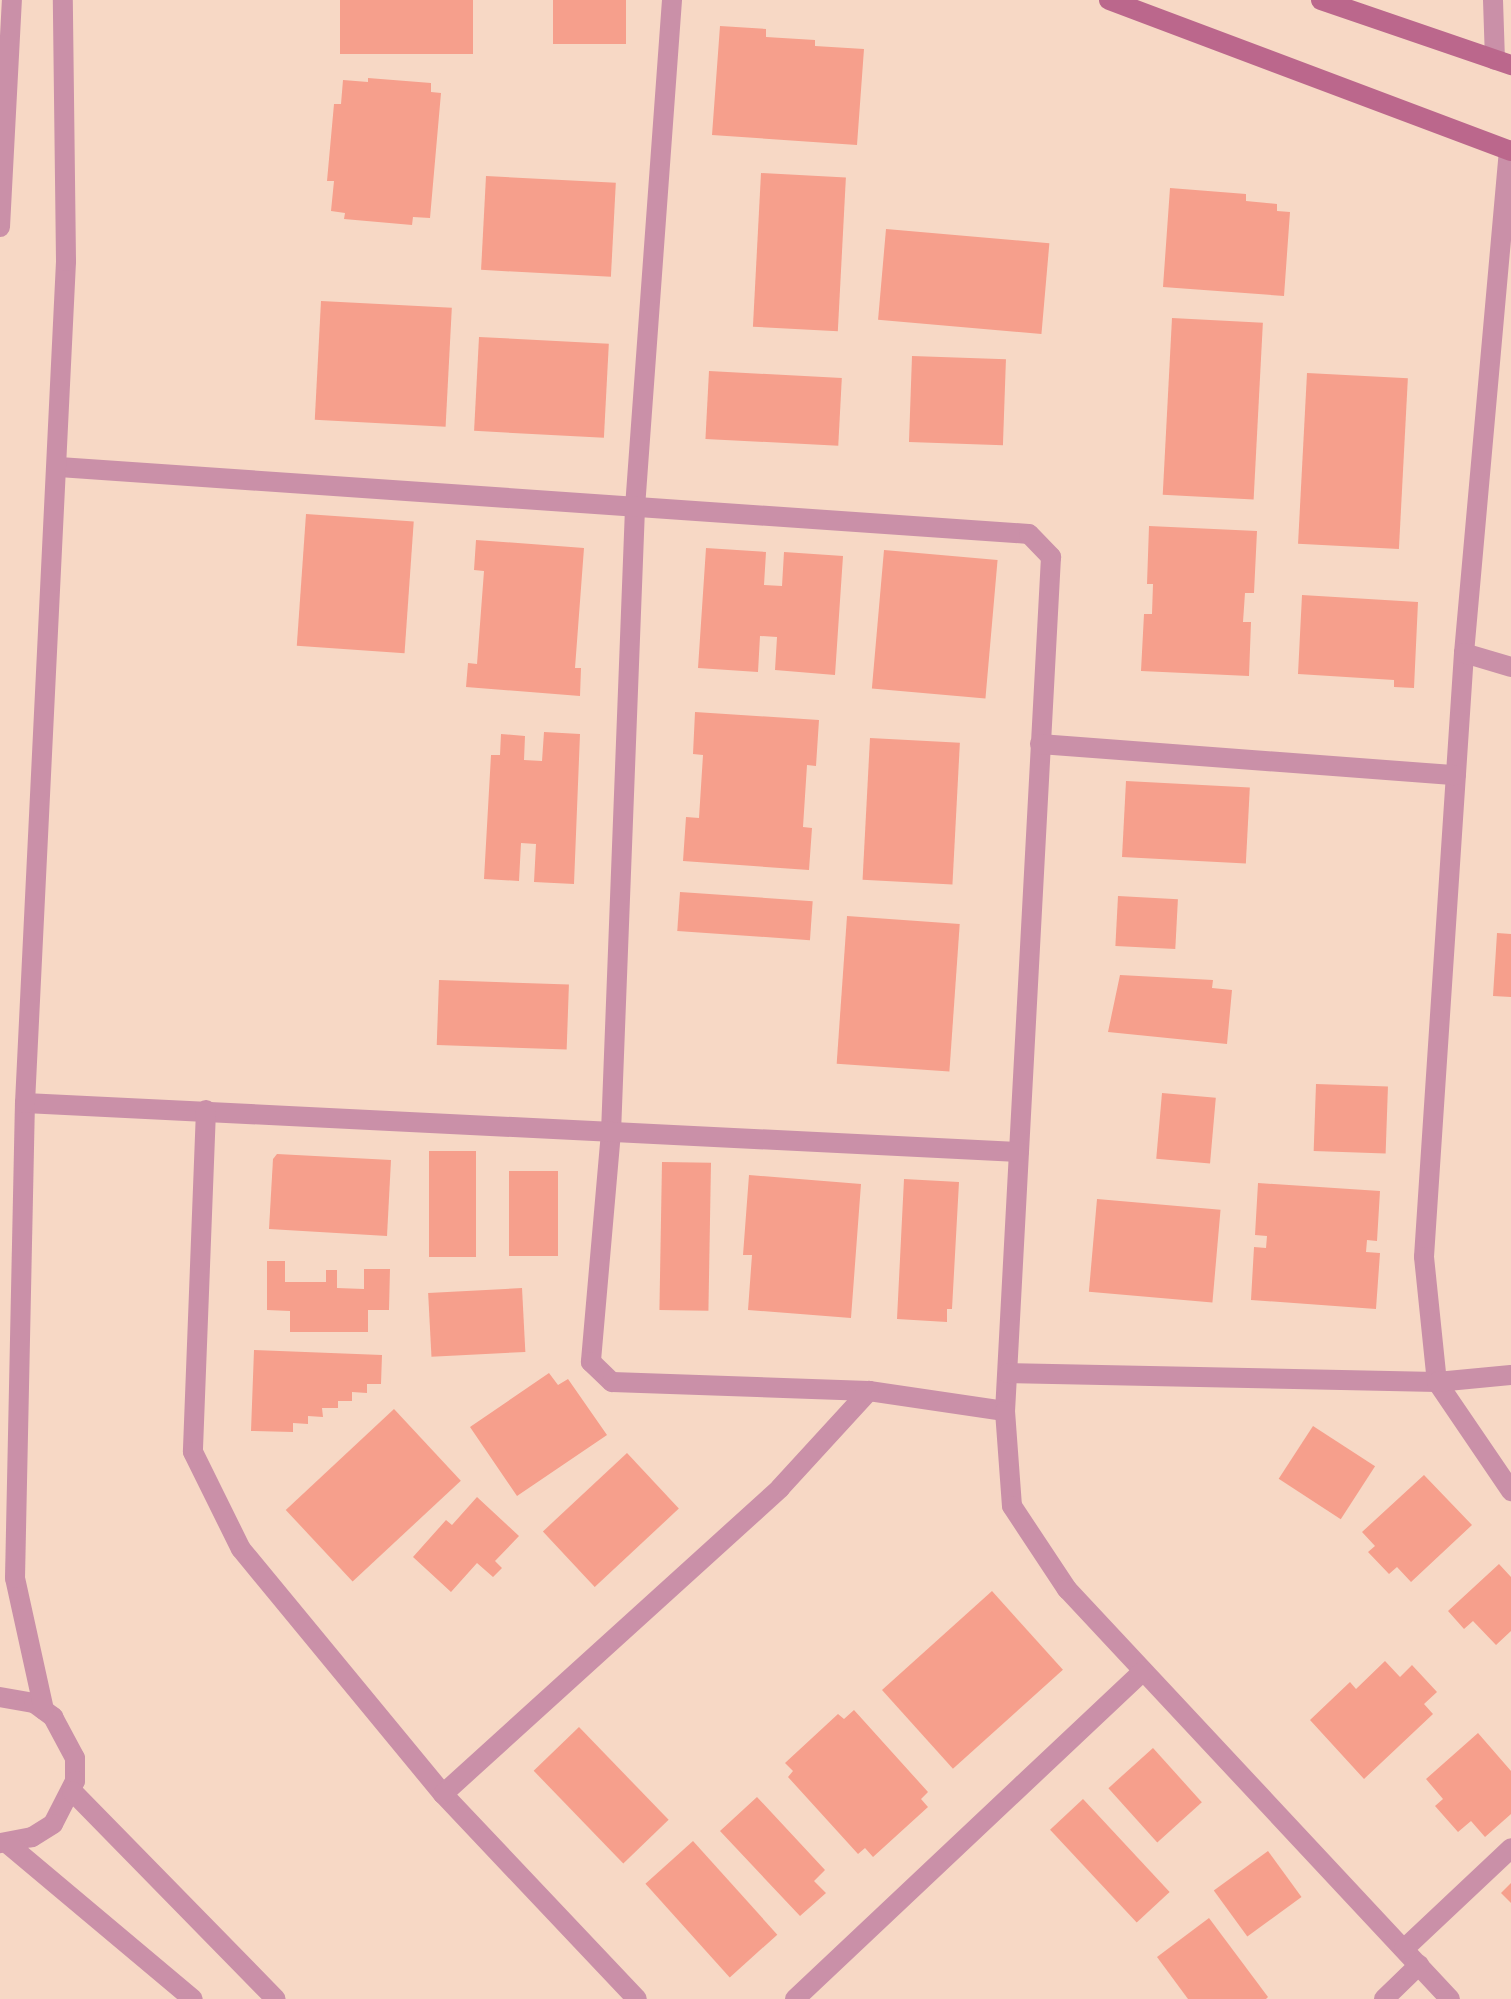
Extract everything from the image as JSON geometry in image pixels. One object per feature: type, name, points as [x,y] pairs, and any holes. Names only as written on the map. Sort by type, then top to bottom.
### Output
[{"type":"main road","points":[[1109,0],[1510,150]]},
{"type":"main road","points":[[1321,0],[1503,62]]},
{"type":"street","points":[[0,227],[12,0]]},
{"type":"street","points":[[4,1843],[32,1837],[53,1824],[72,1791],[75,1758],[67,1736],[44,1710],[15,1578],[25,1103],[59,467],[66,261],[63,0]]},
{"type":"street","points":[[672,0],[635,508],[611,1132],[591,1362],[612,1382],[869,1391],[1005,1411]]},
{"type":"street","points":[[1493,0],[1503,62]]},
{"type":"street","points":[[1510,150],[1464,653],[1424,1257],[1437,1382],[1511,1491]]},
{"type":"street","points":[[59,467],[1029,534],[1051,557],[1005,1411],[1012,1506],[1067,1589],[1450,1999]]},
{"type":"street","points":[[1464,653],[1511,667]]},
{"type":"street","points":[[1040,744],[1456,775]]},
{"type":"street","points":[[25,1103],[1019,1152]]},
{"type":"street","points":[[206,1110],[193,1452],[241,1549],[443,1794],[637,1999]]},
{"type":"street","points":[[1008,1373],[1437,1382],[1511,1375]]},
{"type":"street","points":[[443,1794],[780,1488],[869,1391]]},
{"type":"street","points":[[795,1999],[1143,1671]]},
{"type":"street","points":[[0,1697],[44,1710]]},
{"type":"street","points":[[72,1791],[276,1999]]},
{"type":"street","points":[[4,1843],[188,1996]]},
{"type":"street","points":[[1404,1949],[1511,1848]]},
{"type":"street","points":[[1384,1999],[1419,1965]]},
{"type":"building","points":[[340,0],[473,0],[473,54],[340,54]]},
{"type":"building","points":[[553,0],[626,0],[626,44],[553,44]]},
{"type":"building","points":[[720,26],[766,29],[766,37],[815,40],[815,46],[864,49],[857,145],[712,135]]},
{"type":"building","points":[[368,78],[431,83],[431,92],[441,93],[430,218],[413,217],[412,225],[344,219],[345,213],[331,211],[334,181],[327,181],[334,104],[341,104],[343,80],[368,82]]},
{"type":"building","points":[[761,173],[846,177],[838,331],[753,327]]},
{"type":"building","points":[[486,176],[616,183],[611,277],[481,270]]},
{"type":"building","points":[[1170,188],[1246,194],[1246,201],[1277,204],[1277,211],[1290,212],[1284,296],[1163,287]]},
{"type":"building","points":[[886,229],[1049,243],[1041,334],[878,320]]},
{"type":"building","points":[[321,301],[452,308],[446,427],[315,420]]},
{"type":"building","points":[[1172,318],[1263,323],[1254,500],[1163,495]]},
{"type":"building","points":[[479,337],[609,344],[604,438],[474,431]]},
{"type":"building","points":[[912,356],[1006,359],[1003,445],[909,442]]},
{"type":"building","points":[[709,371],[842,378],[838,446],[705,439]]},
{"type":"building","points":[[1307,373],[1408,378],[1399,549],[1298,544]]},
{"type":"building","points":[[306,514],[414,522],[405,653],[297,646]]},
{"type":"building","points":[[1149,526],[1257,531],[1254,593],[1245,593],[1243,622],[1251,622],[1249,676],[1141,671],[1144,614],[1152,614],[1153,584],[1147,584]]},
{"type":"building","points":[[476,540],[584,548],[575,668],[581,668],[580,696],[466,687],[468,663],[477,664],[484,571],[474,570]]},
{"type":"building","points":[[706,548],[766,552],[764,585],[782,586],[784,552],[843,556],[835,675],[775,670],[777,637],[760,636],[758,672],[698,668]]},
{"type":"building","points":[[884,550],[998,560],[985,698],[872,688]]},
{"type":"building","points":[[1302,595],[1418,602],[1414,688],[1394,687],[1394,680],[1298,674]]},
{"type":"building","points":[[695,712],[819,720],[816,766],[807,765],[803,827],[812,828],[809,870],[683,861],[686,817],[699,818],[703,755],[693,754]]},
{"type":"building","points":[[544,732],[580,734],[574,884],[534,882],[536,844],[521,843],[519,881],[484,879],[491,755],[500,755],[501,734],[525,736],[524,760],[542,761]]},
{"type":"building","points":[[870,738],[960,743],[952,885],[863,880]]},
{"type":"building","points":[[1126,781],[1250,787],[1246,863],[1122,857]]},
{"type":"building","points":[[680,892],[813,901],[810,940],[677,931]]},
{"type":"building","points":[[1118,896],[1178,899],[1175,949],[1115,946]]},
{"type":"building","points":[[847,916],[960,924],[949,1072],[837,1064]]},
{"type":"building","points":[[1497,933],[1511,934],[1511,997],[1493,996]]},
{"type":"building","points":[[1120,975],[1213,980],[1212,988],[1232,990],[1227,1044],[1108,1032]]},
{"type":"building","points":[[439,980],[569,985],[567,1049],[437,1045]]},
{"type":"building","points":[[1316,1084],[1388,1087],[1386,1153],[1314,1151]]},
{"type":"building","points":[[1162,1093],[1216,1098],[1210,1163],[1156,1159]]},
{"type":"building","points":[[429,1151],[476,1151],[476,1257],[429,1257]]},
{"type":"building","points":[[277,1154],[391,1160],[387,1236],[269,1229],[273,1159]]},
{"type":"building","points":[[662,1162],[711,1163],[708,1311],[659,1310]]},
{"type":"building","points":[[509,1171],[558,1171],[558,1256],[509,1256]]},
{"type":"building","points":[[749,1175],[861,1184],[851,1318],[748,1310],[752,1255],[743,1255]]},
{"type":"building","points":[[904,1179],[959,1182],[952,1309],[947,1309],[947,1322],[897,1319]]},
{"type":"building","points":[[1258,1183],[1380,1191],[1377,1241],[1367,1240],[1366,1252],[1380,1253],[1376,1309],[1251,1300],[1254,1247],[1266,1248],[1267,1236],[1255,1235]]},
{"type":"building","points":[[1097,1199],[1221,1210],[1212,1302],[1089,1292]]},
{"type":"building","points":[[267,1261],[285,1261],[285,1282],[326,1282],[326,1270],[337,1270],[337,1288],[364,1289],[364,1269],[390,1269],[389,1310],[368,1310],[368,1332],[290,1332],[290,1311],[267,1310]]},
{"type":"building","points":[[522,1288],[525,1352],[431,1357],[428,1293]]},
{"type":"building","points":[[254,1350],[382,1355],[381,1384],[367,1384],[367,1393],[352,1392],[352,1401],[338,1401],[338,1408],[322,1408],[323,1417],[308,1416],[308,1424],[293,1423],[293,1432],[251,1431]]},
{"type":"building","points":[[549,1373],[558,1385],[568,1379],[607,1435],[517,1496],[470,1427]]},
{"type":"building","points":[[394,1409],[461,1481],[353,1582],[286,1510]]},
{"type":"building","points":[[1313,1426],[1375,1466],[1341,1519],[1279,1479]]},
{"type":"building","points":[[627,1453],[679,1509],[595,1587],[543,1531]]},
{"type":"building","points":[[1424,1475],[1472,1525],[1411,1582],[1397,1567],[1389,1574],[1368,1552],[1375,1546],[1362,1532]]},
{"type":"building","points":[[477,1497],[519,1536],[495,1561],[502,1568],[493,1577],[477,1563],[451,1592],[413,1557],[446,1520],[452,1525]]},
{"type":"building","points":[[1499,1564],[1511,1577],[1511,1631],[1496,1645],[1473,1621],[1464,1629],[1448,1611]]},
{"type":"building","points":[[992,1591],[1063,1670],[953,1769],[882,1690]]},
{"type":"building","points":[[1385,1661],[1400,1677],[1412,1665],[1437,1692],[1424,1704],[1433,1714],[1364,1779],[1310,1720],[1350,1682],[1356,1689]]},
{"type":"building","points":[[854,1710],[928,1792],[921,1799],[928,1807],[873,1857],[865,1848],[858,1854],[788,1777],[793,1771],[785,1763],[838,1714],[844,1719]]},
{"type":"building","points":[[579,1727],[669,1820],[623,1864],[534,1771]]},
{"type":"building","points":[[1478,1733],[1511,1771],[1511,1814],[1485,1837],[1471,1821],[1458,1832],[1435,1806],[1443,1799],[1426,1779]]},
{"type":"building","points":[[1153,1748],[1202,1802],[1157,1842],[1108,1788]]},
{"type":"building","points":[[757,1797],[825,1870],[814,1881],[826,1893],[800,1916],[720,1831]]},
{"type":"building","points":[[1083,1799],[1170,1892],[1137,1923],[1050,1830]]},
{"type":"building","points":[[693,1841],[777,1935],[730,1977],[645,1884]]},
{"type":"building","points":[[1268,1851],[1302,1897],[1247,1936],[1214,1890]]},
{"type":"building","points":[[1511,1883],[1511,1903],[1501,1893]]},
{"type":"building","points":[[1209,1918],[1268,1997],[1266,1999],[1188,1999],[1157,1957]]}]
